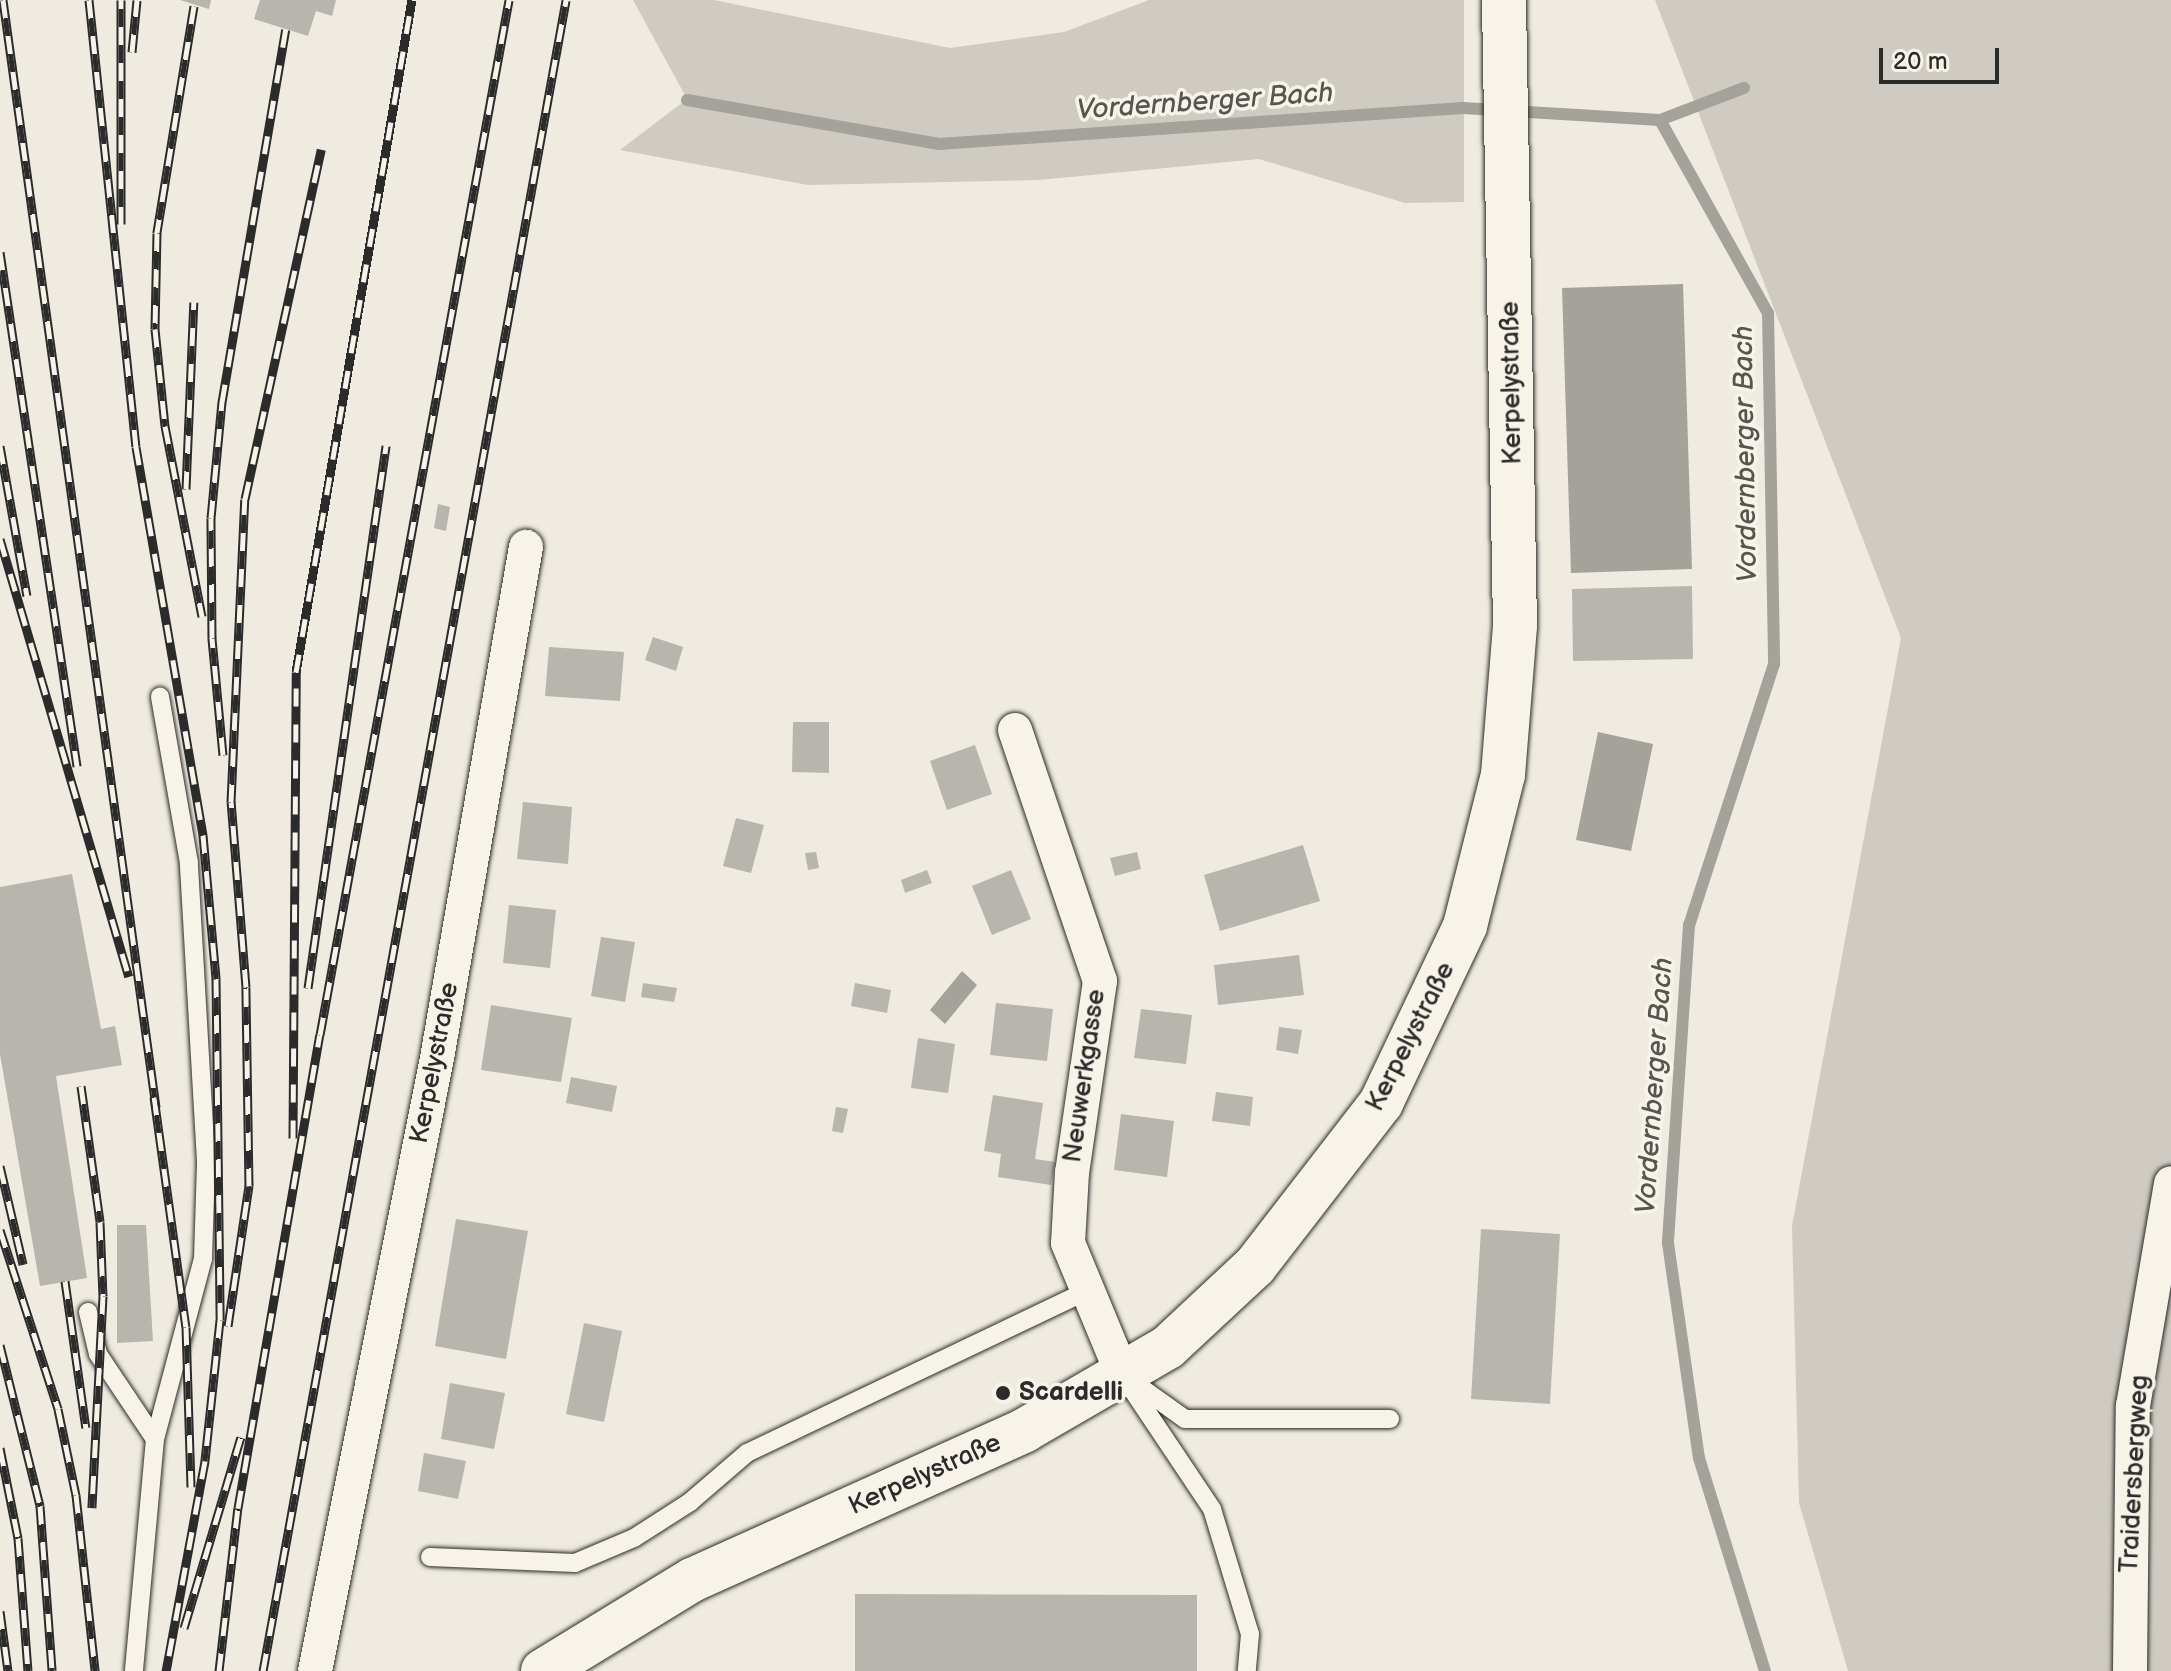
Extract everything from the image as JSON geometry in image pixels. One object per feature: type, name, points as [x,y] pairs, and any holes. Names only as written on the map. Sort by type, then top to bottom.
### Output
[{"type":"main road","name":"Kerpelystraße","points":[[543,1671],[692,1580],[1025,1430],[1123,1376],[1168,1347],[1255,1266],[1336,1167],[1381,1103],[1465,926],[1503,775],[1515,626],[1504,10]]},
{"type":"street","name":"Kerpelystraße","points":[[315,1671],[437,1058],[526,547]]},
{"type":"street","name":"Neuwerkgasse","points":[[1015,730],[1100,981],[1072,1172],[1068,1243],[1123,1376]]},
{"type":"street","name":"Traidersbergweg","points":[[2130,1671],[2133,1406],[2171,1183]]},
{"type":"lane","points":[[134,1671],[155,1439],[203,1259],[206,1161],[189,863],[160,697]]},
{"type":"lane","points":[[430,1557],[575,1563],[634,1538],[690,1502],[747,1453],[1086,1291]]},
{"type":"lane","points":[[88,1312],[98,1354],[155,1439]]},
{"type":"lane","points":[[1123,1376],[1185,1419],[1390,1419]]},
{"type":"lane","points":[[1123,1376],[1212,1509],[1250,1634],[1247,1671]]},
{"type":"shaded area","points":[[633,0],[714,0],[950,48],[1064,32],[1149,0],[1464,0],[1464,202],[1405,203],[1259,159],[1039,180],[808,185],[620,150],[687,99]]},
{"type":"shaded area","points":[[1655,0],[2171,0],[2171,1671],[1848,1671],[1799,1503],[1792,1226],[1901,638]]},
{"type":"shaded area","points":[[1683,284],[1692,569],[1571,573],[1562,288]]},
{"type":"shaded area","points":[[1598,732],[1653,744],[1631,851],[1576,840]]},
{"type":"shaded area","points":[[962,971],[977,985],[945,1024],[930,1010]]},
{"type":"building","points":[[180,0],[211,0],[209,9]]},
{"type":"building","points":[[260,0],[336,0],[332,16],[316,11],[308,36],[254,19]]},
{"type":"building","points":[[438,504],[450,507],[446,531],[434,528]]},
{"type":"building","points":[[1692,586],[1693,659],[1573,661],[1572,589]]},
{"type":"building","points":[[653,637],[683,647],[676,671],[645,660]]},
{"type":"building","points":[[549,647],[624,652],[620,701],[545,696]]},
{"type":"building","points":[[793,722],[829,722],[829,773],[792,772]]},
{"type":"building","points":[[975,745],[992,794],[947,810],[930,761]]},
{"type":"building","points":[[523,802],[572,807],[568,864],[517,859]]},
{"type":"building","points":[[736,818],[764,825],[751,873],[723,866]]},
{"type":"building","points":[[1303,845],[1320,901],[1220,931],[1204,875]]},
{"type":"building","points":[[816,852],[819,868],[808,870],[805,853]]},
{"type":"building","points":[[1137,852],[1141,869],[1115,876],[1110,858]]},
{"type":"building","points":[[927,870],[932,883],[905,893],[901,880]]},
{"type":"building","points":[[1011,870],[1031,919],[992,935],[972,886]]},
{"type":"building","points":[[72,874],[101,1029],[115,1026],[122,1065],[56,1076],[87,1278],[40,1286],[0,1054],[0,887]]},
{"type":"building","points":[[509,905],[556,910],[550,968],[503,963]]},
{"type":"building","points":[[601,937],[635,942],[625,1002],[591,996]]},
{"type":"building","points":[[1299,955],[1304,995],[1218,1005],[1214,965]]},
{"type":"building","points":[[643,983],[677,988],[674,1002],[641,997]]},
{"type":"building","points":[[855,983],[891,990],[887,1013],[851,1006]]},
{"type":"building","points":[[996,1003],[1053,1009],[1047,1061],[990,1055]]},
{"type":"building","points":[[491,1005],[572,1018],[561,1082],[481,1070]]},
{"type":"building","points":[[1141,1009],[1192,1015],[1186,1064],[1134,1058]]},
{"type":"building","points":[[1279,1027],[1302,1030],[1298,1054],[1276,1050]]},
{"type":"building","points":[[918,1038],[955,1044],[948,1093],[911,1088]]},
{"type":"building","points":[[571,1077],[617,1086],[612,1112],[566,1103]]},
{"type":"building","points":[[1216,1092],[1253,1097],[1250,1126],[1212,1121]]},
{"type":"building","points":[[993,1095],[1043,1103],[1035,1159],[1055,1162],[1051,1185],[998,1177],[1001,1154],[984,1151]]},
{"type":"building","points":[[836,1107],[848,1109],[843,1133],[832,1131]]},
{"type":"building","points":[[1121,1114],[1174,1121],[1167,1177],[1114,1170]]},
{"type":"building","points":[[456,1219],[528,1231],[506,1359],[435,1346]]},
{"type":"building","points":[[117,1225],[146,1225],[153,1341],[117,1343]]},
{"type":"building","points":[[1481,1229],[1560,1234],[1550,1404],[1471,1399]]},
{"type":"building","points":[[584,1323],[622,1331],[604,1422],[566,1414]]},
{"type":"building","points":[[450,1383],[505,1393],[494,1449],[441,1439]]},
{"type":"building","points":[[424,1453],[466,1461],[458,1499],[418,1491]]},
{"type":"building","points":[[855,1594],[1197,1595],[1197,1671],[855,1671]]},
{"type":"waterway","points":[[1660,120],[1744,88]]},
{"type":"waterway","name":"Vordernberger Bach","points":[[687,100],[939,144],[1463,108],[1660,120],[1768,313],[1774,664],[1689,925],[1668,1243],[1699,1458],[1765,1671]]},
{"type":"railway","points":[[3,0],[156,1107]]},
{"type":"railway","points":[[89,0],[136,447],[203,835],[216,979],[220,1320],[205,1461],[166,1671]]},
{"type":"railway","points":[[121,0],[121,224]]},
{"type":"railway","points":[[132,52],[137,0]]},
{"type":"railway","points":[[293,1138],[296,672],[412,0]]},
{"type":"railway","points":[[219,1671],[238,1508],[320,1035],[509,0]]},
{"type":"railway","points":[[263,1671],[566,0]]},
{"type":"railway","points":[[194,6],[157,233],[155,329],[165,426],[202,616]]},
{"type":"railway","points":[[223,755],[212,638],[211,518],[222,402],[286,29]]},
{"type":"railway","points":[[228,1326],[249,1186],[246,987],[231,802],[245,499],[321,149]]},
{"type":"railway","points":[[0,252],[77,766]]},
{"type":"railway","points":[[186,489],[194,302]]},
{"type":"railway","points":[[0,446],[27,596]]},
{"type":"railway","points":[[308,988],[386,446]]},
{"type":"railway","points":[[0,539],[129,976]]},
{"type":"railway","points":[[81,1086],[100,1222],[103,1296],[92,1508]]},
{"type":"railway","points":[[154,1097],[186,1327],[191,1487]]},
{"type":"railway","points":[[0,1166],[23,1264]]},
{"type":"railway","points":[[0,1230],[58,1409],[76,1495],[95,1671]]},
{"type":"railway","points":[[65,1281],[86,1428]]},
{"type":"railway","points":[[0,1345],[40,1506],[52,1671]]},
{"type":"railway","points":[[184,1628],[241,1437]]},
{"type":"railway","points":[[0,1448],[18,1538],[28,1671]]},
{"type":"railway","points":[[0,1611],[8,1671]]},
{"type":"place","name":"Scardelli","points":[[1003,1393]]}]
